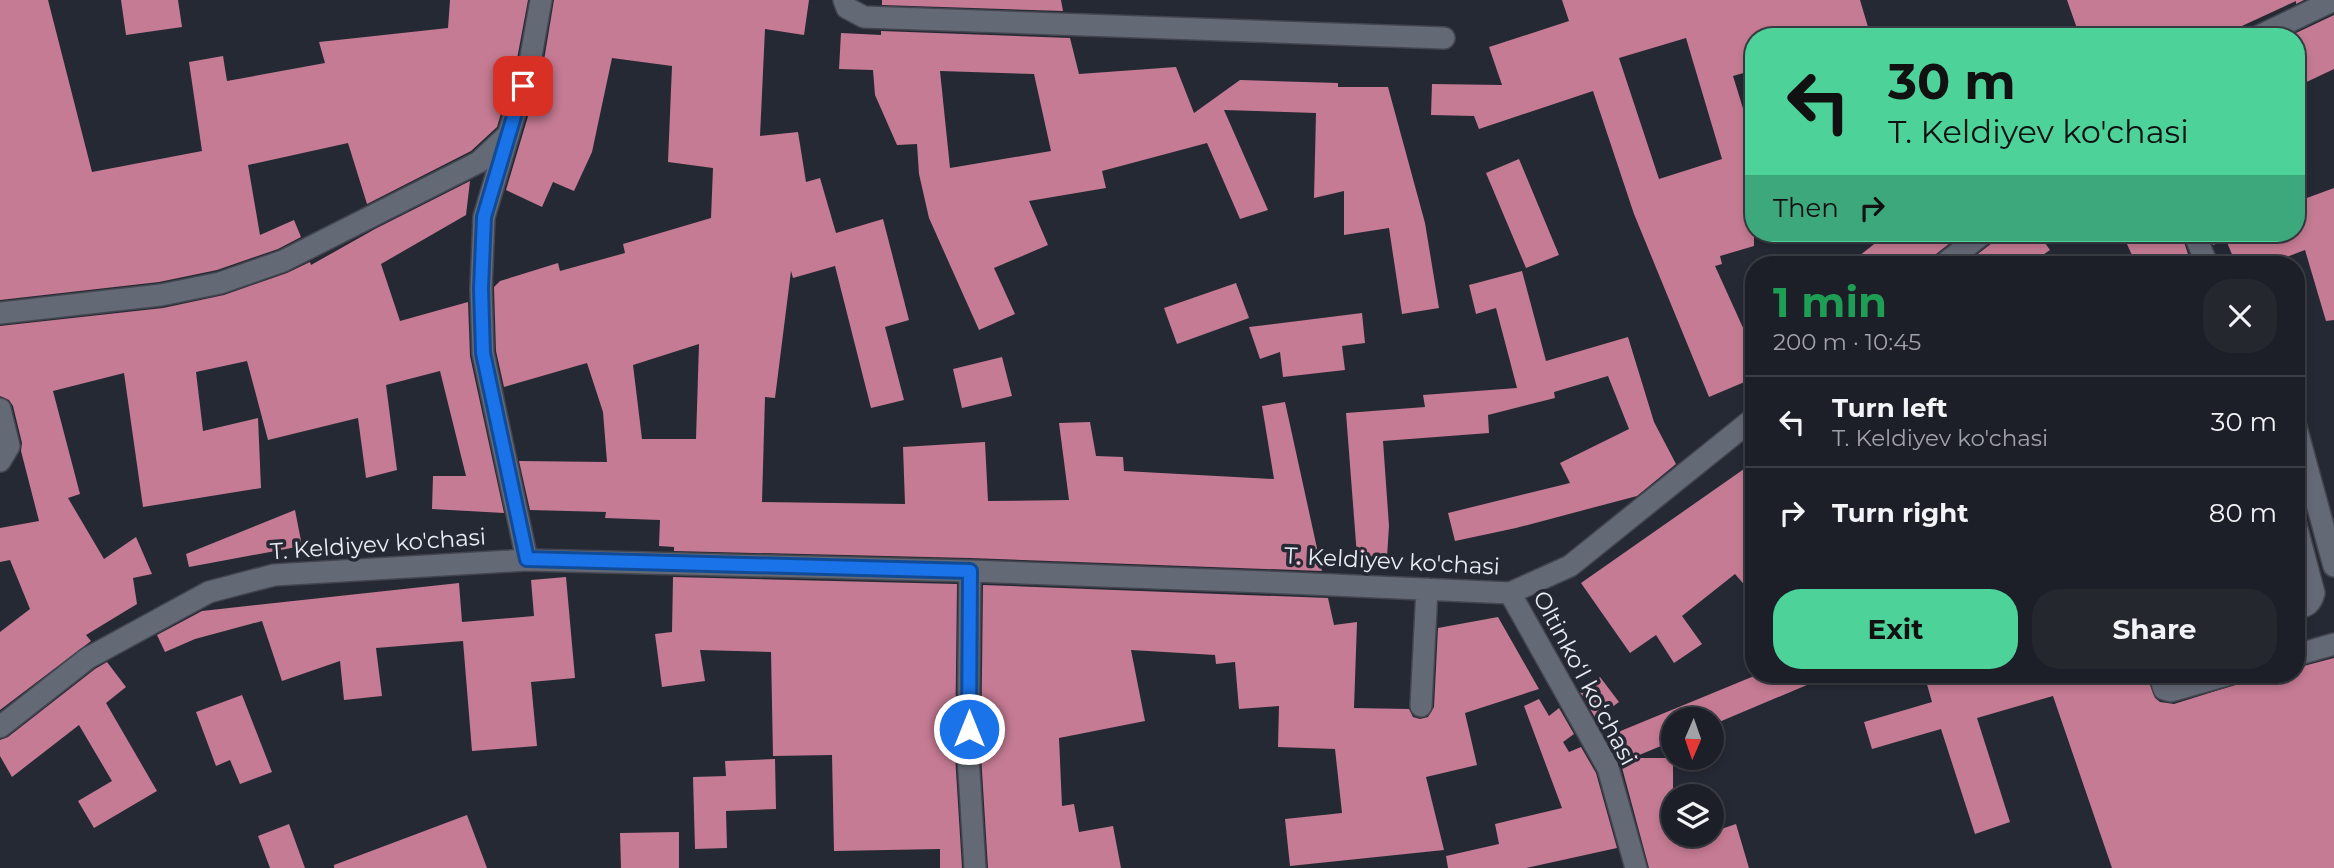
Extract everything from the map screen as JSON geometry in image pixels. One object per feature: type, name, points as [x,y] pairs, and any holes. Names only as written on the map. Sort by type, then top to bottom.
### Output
[{"type":"street","points":[[527,559],[483,353],[481,289],[484,217],[530,62],[541,0]]},
{"type":"street","points":[[844,0],[847,8],[864,17],[1444,38]]},
{"type":"street","points":[[2276,28],[2334,0]]},
{"type":"street","points":[[0,313],[161,295],[220,283],[283,261],[479,162],[509,133]]},
{"type":"street","points":[[1954,256],[1972,242]]},
{"type":"street","points":[[0,409],[9,446],[0,461]]},
{"type":"street","name":"T. Keldiyev ko'chasi","points":[[0,727],[88,657],[209,592],[274,575],[527,559],[970,571],[1510,593],[1570,565],[1745,425]]},
{"type":"street","points":[[2305,460],[2334,566]]},
{"type":"street","points":[[2305,558],[2314,593],[2305,606]]},
{"type":"street","points":[[970,571],[968,755],[975,868]]},
{"type":"street","points":[[1421,706],[1427,589]]},
{"type":"street","name":"Oltinkoʻl koʻchasi","points":[[1510,593],[1608,768],[1636,868]]},
{"type":"street","points":[[2305,652],[2334,643]]},
{"type":"street","points":[[2162,683],[2164,689],[2171,691],[2199,683]]},
{"type":"building","points":[[0,0],[48,0],[92,172],[202,151],[189,62],[223,56],[227,81],[325,63],[319,42],[448,28],[450,0],[528,0],[517,59],[497,127],[471,151],[367,204],[348,143],[248,165],[260,235],[294,220],[301,237],[278,249],[217,270],[159,282],[0,300]]},
{"type":"building","points":[[121,0],[178,0],[182,27],[126,35]]},
{"type":"building","points":[[554,0],[809,0],[804,35],[765,29],[760,136],[798,132],[806,182],[820,178],[836,233],[883,219],[909,320],[885,327],[904,400],[871,408],[835,266],[793,278],[791,271],[775,398],[765,397],[762,502],[905,504],[903,447],[985,442],[988,501],[1069,500],[1059,423],[1090,422],[1096,456],[1123,457],[1124,471],[1274,479],[1262,406],[1285,402],[1322,571],[970,558],[674,551],[674,547],[659,546],[660,520],[605,518],[606,512],[530,510],[519,461],[607,462],[603,412],[587,363],[504,387],[496,351],[494,287],[500,281],[558,263],[560,271],[625,253],[623,244],[711,218],[713,168],[668,162],[672,66],[612,58],[592,152],[574,191],[553,182],[542,207],[506,190],[543,66]],"holes":[[[699,344],[696,439],[642,439],[633,365]]]},
{"type":"building","points":[[882,0],[1061,0],[1063,11],[882,5]]},
{"type":"building","points":[[1562,0],[1860,0],[1868,28],[1745,28],[1745,73],[1733,76],[1745,115],[1745,242],[1754,242],[1754,246],[1720,256],[1722,264],[1715,266],[1745,332],[1745,382],[1709,397],[1634,214],[1593,91],[1479,129],[1474,116],[1431,115],[1432,84],[1502,85],[1489,47],[1569,21]],"holes":[[[1686,38],[1722,159],[1659,179],[1619,58]]]},
{"type":"building","points":[[2067,0],[2304,0],[2296,4],[2296,1],[2238,28],[2077,28]]},
{"type":"building","points":[[2334,15],[2334,69],[2305,83],[2305,29]]},
{"type":"building","points":[[881,31],[1070,38],[1079,74],[1176,67],[1194,113],[1240,80],[1338,83],[1338,87],[1388,87],[1425,223],[1439,308],[1402,314],[1389,228],[1344,235],[1344,191],[1314,198],[1316,113],[1224,110],[1268,210],[1240,219],[1207,143],[1102,171],[1106,188],[1029,201],[1048,245],[994,268],[1015,314],[979,330],[929,218],[919,174],[917,144],[897,145],[875,95],[873,70],[839,69],[841,33],[881,35]],"holes":[[[940,71],[1034,74],[1051,151],[950,168]]]},
{"type":"building","points":[[1519,159],[1559,255],[1526,268],[1486,173]]},
{"type":"building","points":[[470,181],[466,215],[381,264],[400,321],[468,302],[470,356],[504,513],[432,509],[433,476],[466,476],[440,371],[386,385],[397,470],[366,478],[358,418],[268,440],[247,361],[196,372],[203,431],[258,418],[261,488],[143,507],[124,373],[53,391],[80,494],[68,498],[104,559],[136,537],[152,574],[133,578],[137,604],[86,635],[91,641],[0,710],[0,632],[30,609],[10,560],[0,562],[0,528],[39,521],[21,451],[22,443],[13,406],[9,400],[0,396],[0,326],[163,308],[224,295],[310,262],[311,265]]},
{"type":"building","points":[[2334,188],[2334,320],[2326,321],[2305,250],[2289,256],[2233,256],[2227,242],[2305,242],[2305,199]]},
{"type":"building","points":[[1877,242],[1951,242],[1935,256],[1859,256]]},
{"type":"building","points":[[2044,242],[2050,250],[2041,256],[1975,256],[1992,243]]},
{"type":"building","points":[[2126,242],[2184,242],[2188,254],[2182,256],[2132,256]]},
{"type":"building","points":[[1522,271],[1546,361],[1628,337],[1654,422],[1676,464],[1637,496],[1455,541],[1448,513],[1570,483],[1560,463],[1629,429],[1608,376],[1554,392],[1555,398],[1488,415],[1489,433],[1383,441],[1389,526],[1387,557],[1357,556],[1346,413],[1425,407],[1423,395],[1517,388],[1496,308],[1476,314],[1469,285]]},
{"type":"building","points":[[1236,283],[1249,318],[1177,344],[1164,308]]},
{"type":"building","points":[[1362,313],[1365,343],[1342,346],[1345,370],[1283,377],[1280,352],[1260,359],[1249,327]]},
{"type":"building","points":[[1002,357],[1012,396],[962,408],[953,369]]},
{"type":"building","points":[[1745,468],[1745,586],[1735,574],[1682,616],[1702,644],[1674,663],[1656,635],[1630,653],[1581,583]]},
{"type":"building","points":[[295,510],[302,546],[189,567],[186,554]]},
{"type":"building","points":[[566,577],[575,678],[531,682],[537,746],[472,751],[463,641],[376,648],[382,696],[344,700],[340,661],[282,681],[262,621],[195,639],[165,652],[157,635],[202,611],[459,583],[462,622],[534,616],[531,580]]},
{"type":"building","points":[[673,577],[957,584],[955,755],[962,868],[940,868],[940,849],[834,851],[832,755],[773,756],[771,652],[700,650],[705,681],[662,687],[655,634],[672,632]]},
{"type":"building","points":[[983,585],[1328,598],[1334,625],[1357,622],[1354,708],[1409,709],[1413,717],[1420,719],[1428,717],[1434,707],[1438,628],[1498,617],[1539,689],[1465,713],[1477,765],[1426,777],[1444,850],[1290,866],[1285,819],[1342,813],[1335,749],[1278,747],[1279,706],[1239,709],[1235,662],[1216,664],[1215,655],[1131,650],[1145,721],[1059,738],[1062,806],[1074,804],[1079,832],[1113,826],[1121,868],[988,868],[981,755]]},
{"type":"building","points":[[2334,658],[2334,868],[2112,868],[2053,696],[1977,718],[2010,822],[1975,834],[1941,729],[1872,749],[1864,722],[1932,702],[1927,683],[2149,683],[2155,698],[2160,702],[2174,704],[2241,683],[2305,683],[2305,666]]},
{"type":"building","points":[[107,662],[126,687],[106,703],[157,791],[94,828],[78,801],[112,781],[79,725],[12,777],[0,756],[0,740],[8,737]]},
{"type":"building","points":[[1600,677],[1619,702],[1596,719],[1580,692]]},
{"type":"building","points":[[1745,680],[1745,683],[1812,683],[1724,720],[1724,707],[1679,707]]},
{"type":"building","points":[[242,695],[272,772],[240,784],[230,760],[216,766],[196,712]]},
{"type":"building","points":[[1539,699],[1549,716],[1559,708],[1574,734],[1563,742],[1569,752],[1581,747],[1596,773],[1617,848],[1526,868],[1448,868],[1446,856],[1499,844],[1495,824],[1562,808],[1524,706]]},
{"type":"building","points":[[1661,714],[1661,746],[1632,758],[1661,758],[1661,770],[1673,770],[1673,784],[1661,784],[1661,847],[1724,847],[1724,828],[1736,824],[1749,868],[1649,868],[1621,764],[1606,737]]},
{"type":"building","points":[[775,759],[776,809],[726,811],[727,848],[695,849],[693,777],[726,776],[725,761]]},
{"type":"building","points":[[467,815],[487,868],[334,868],[334,865]]},
{"type":"building","points":[[289,824],[305,868],[270,868],[258,836]]},
{"type":"building","points":[[679,832],[679,868],[621,868],[620,833]]},
{"type":"route","points":[[523,86],[484,217],[481,289],[483,353],[527,559],[970,571],[969,729]]}]
